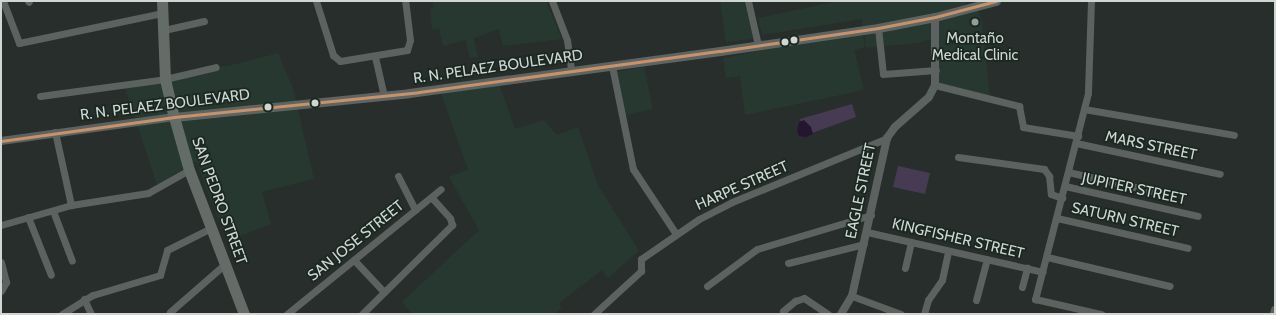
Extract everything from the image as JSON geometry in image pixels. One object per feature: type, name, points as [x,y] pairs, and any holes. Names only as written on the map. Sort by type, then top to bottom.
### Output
[{"type":"main road","name":"SAN PEDRO STREET","points":[[162,1],[165,79],[174,117],[189,170],[244,314]]},
{"type":"main road","name":"R. N. PELAEZ BOULEVARD","points":[[174,117],[384,96],[571,70],[612,66],[878,28],[935,17],[969,5],[996,1]]},
{"type":"street","points":[[3,1],[19,43],[163,13]]},
{"type":"street","points":[[316,1],[332,55],[337,61],[398,53],[409,47],[405,1]]},
{"type":"street","points":[[552,1],[567,40],[571,70]]},
{"type":"street","points":[[748,1],[758,45]]},
{"type":"street","points":[[1091,1],[1089,82],[1084,109],[1035,299],[1101,314]]},
{"type":"street","name":"EAGLE STREET","points":[[841,314],[852,296],[887,138],[894,127],[929,97],[934,85],[936,70],[935,17]]},
{"type":"street","points":[[164,30],[204,21]]},
{"type":"street","points":[[878,28],[883,74],[936,70]]},
{"type":"street","points":[[375,57],[384,96]]},
{"type":"street","points":[[612,66],[633,169],[676,234]]},
{"type":"street","points":[[40,96],[165,79],[216,67]]},
{"type":"street","name":"MARS STREET","points":[[934,85],[1021,108],[1022,126],[1220,174]]},
{"type":"street","points":[[1084,109],[1234,135]]},
{"type":"street","name":"R. N. PELAEZ BOULEVARD","points":[[1,141],[55,132],[174,117]]},
{"type":"street","points":[[55,132],[71,206]]},
{"type":"street","name":"HARPE STREET","points":[[594,314],[641,271],[641,259],[676,234],[732,202],[887,138]]},
{"type":"street","points":[[958,157],[1044,169],[1049,176],[1051,194],[1062,198]]},
{"type":"street","points":[[1,226],[28,217],[71,206],[148,194],[189,170]]},
{"type":"street","points":[[1068,172],[1157,192]]},
{"type":"street","points":[[398,176],[415,210]]},
{"type":"street","name":"JUPITER STREET","points":[[1065,186],[1198,216]]},
{"type":"street","name":"SAN JOSE STREET","points":[[287,314],[441,189]]},
{"type":"street","points":[[362,314],[452,225],[450,218],[431,197]]},
{"type":"street","points":[[53,211],[72,261]]},
{"type":"street","points":[[708,286],[757,249],[871,215]]},
{"type":"street","points":[[28,217],[51,275]]},
{"type":"street","name":"SATURN STREET","points":[[1057,218],[1188,248]]},
{"type":"street","points":[[62,314],[84,299],[160,275],[167,250],[211,228]]},
{"type":"street","name":"KINGFISHER STREET","points":[[867,232],[1043,272]]},
{"type":"street","points":[[905,268],[911,242]]},
{"type":"street","points":[[788,263],[864,244]]},
{"type":"street","points":[[924,314],[928,300],[942,280],[948,251]]},
{"type":"street","points":[[1047,257],[1170,286]]},
{"type":"street","points":[[976,300],[987,259]]},
{"type":"street","points":[[354,260],[384,292]]},
{"type":"street","points":[[1,262],[6,282],[1,291]]},
{"type":"street","points":[[170,312],[226,264]]},
{"type":"street","points":[[1022,287],[1027,268]]},
{"type":"street","points":[[852,296],[902,314]]},
{"type":"street","points":[[783,311],[794,301],[804,298],[828,314]]},
{"type":"street","points":[[84,299],[91,314]]},
{"type":"street","points":[[1274,314],[1275,310]]},
{"type":"shaded area","points":[[433,1],[546,1],[562,39],[503,46],[499,29],[474,38],[478,57],[470,58],[466,40],[443,46],[439,29],[432,30],[430,9],[433,8]]},
{"type":"shaded area","points":[[720,1],[744,1],[754,39],[726,42]]},
{"type":"shaded area","points":[[838,1],[965,1],[967,13],[978,10],[982,22],[990,97],[936,84],[931,39],[918,43],[866,48],[862,19],[762,35],[758,18]]},
{"type":"shaded area","points":[[862,30],[865,47],[854,50],[864,90],[745,115],[740,76],[726,78],[723,58]]},
{"type":"shaded area","points":[[278,53],[293,88],[314,179],[262,192],[271,224],[227,241],[196,161],[157,185],[124,85],[236,64]]},
{"type":"shaded area","points":[[644,67],[653,109],[625,115],[616,72]]},
{"type":"shaded area","points":[[499,84],[515,129],[544,120],[557,135],[578,127],[598,185],[639,251],[608,278],[602,270],[559,303],[562,307],[555,314],[412,314],[402,302],[479,230],[449,177],[468,169],[441,93]]},
{"type":"shaded area","points":[[852,104],[856,117],[804,136],[800,119]]},
{"type":"shaded area","points":[[804,120],[811,127],[813,134],[806,137],[799,136],[797,131],[799,122]]},
{"type":"shaded area","points":[[898,166],[930,173],[925,194],[893,187]]},
{"type":"transit line","points":[[1,141],[174,117],[419,92],[720,51],[878,28],[935,17],[996,1]]},
{"type":"place","name":"Montaño Medical Clinic","points":[[975,22]]}]
